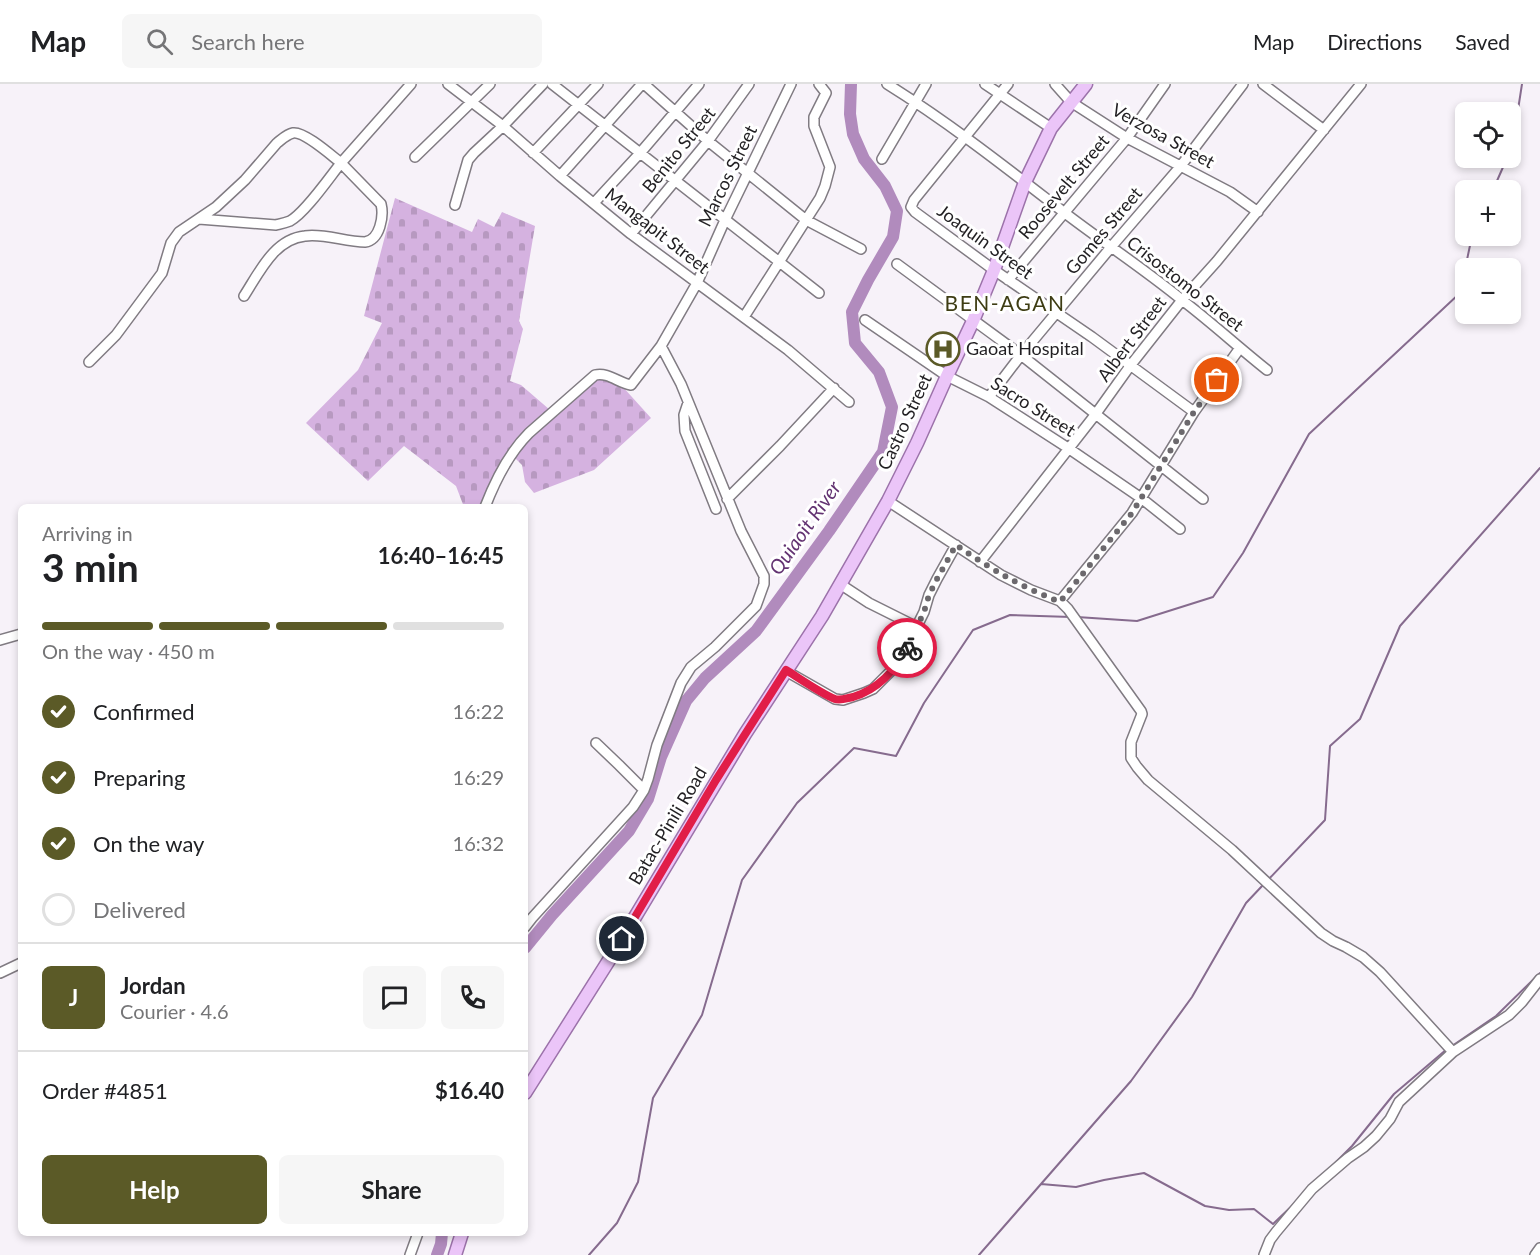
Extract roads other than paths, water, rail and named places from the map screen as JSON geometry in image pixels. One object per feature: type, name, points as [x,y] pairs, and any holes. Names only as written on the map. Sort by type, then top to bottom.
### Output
[{"type":"main road","name":"Castro Street","points":[[786,670],[822,616],[888,501],[973,321],[1025,182],[1051,128],[1086,84]]},
{"type":"main road","name":"Batac-Pinili Road","points":[[528,1088],[786,670]]},
{"type":"main road","points":[[455,1255],[461,1236]]},
{"type":"street","points":[[199,219],[276,225],[289,222],[300,213],[411,84]]},
{"type":"street","name":"Mangapit Street","points":[[448,84],[504,126],[560,176],[631,234],[744,317],[849,402]]},
{"type":"street","points":[[415,157],[490,84]]},
{"type":"street","points":[[455,205],[468,160],[543,84]]},
{"type":"street","points":[[552,84],[819,293]]},
{"type":"street","points":[[533,153],[598,84]]},
{"type":"street","points":[[560,176],[643,84],[747,174],[806,220],[861,249]]},
{"type":"street","points":[[594,203],[699,84]]},
{"type":"street","name":"Benito Street","points":[[631,234],[708,141],[749,84]]},
{"type":"street","name":"Marcos Street","points":[[486,504],[510,455],[529,433],[595,375],[610,375],[631,385],[662,346],[697,283],[791,84]]},
{"type":"street","points":[[744,317],[820,198],[825,186],[830,167],[813,121],[825,97],[825,91],[819,84]]},
{"type":"street","name":"Crisostomo Street","points":[[887,84],[965,136],[1112,246],[1240,348],[1194,412],[1125,523],[1060,602]]},
{"type":"street","points":[[882,159],[926,84]]},
{"type":"street","points":[[985,84],[1051,128]]},
{"type":"street","points":[[965,136],[1008,84]]},
{"type":"street","name":"Verzosa Street","points":[[1055,84],[1071,102],[1127,138],[1230,192],[1258,212]]},
{"type":"street","name":"Roosevelt Street","points":[[1008,280],[1127,138],[1164,84]]},
{"type":"street","name":"Gomes Street","points":[[989,397],[1021,355],[1180,167],[1243,84]]},
{"type":"street","points":[[1263,84],[1324,130]]},
{"type":"street","name":"Albert Street","points":[[980,562],[1182,300],[1258,212],[1361,84]]},
{"type":"street","points":[[89,362],[116,335],[162,273],[171,243],[179,232],[216,207],[245,180],[277,143],[289,134],[297,132],[341,163],[381,204],[379,227],[374,237],[365,242],[311,236],[293,239],[271,254],[244,296]]},
{"type":"street","name":"Joaquin Street","points":[[965,136],[914,200],[911,207],[915,212],[1194,412]]},
{"type":"street","points":[[897,264],[1021,355],[1203,499]]},
{"type":"street","name":"Sacro Street","points":[[865,320],[947,376],[989,397],[1068,448],[1141,498],[1180,529]]},
{"type":"street","points":[[528,924],[633,807],[644,790],[657,745],[681,683],[691,667],[715,647],[756,606],[762,592],[764,576],[741,531],[662,346]]},
{"type":"street","points":[[1240,348],[1267,370]]},
{"type":"street","points":[[727,499],[834,388]]},
{"type":"street","points":[[688,403],[684,415],[685,431],[716,509]]},
{"type":"street","points":[[888,501],[980,562],[1016,583],[1060,602],[1073,614],[1141,711],[1142,714],[1131,742],[1131,758],[1148,780],[1232,850],[1321,933],[1363,957],[1380,972],[1450,1050]]},
{"type":"street","points":[[786,670],[835,699],[843,700],[873,689],[903,656],[937,579],[956,545]]},
{"type":"street","points":[[840,584],[869,603],[917,627]]},
{"type":"street","points":[[0,640],[18,635]]},
{"type":"street","points":[[596,744],[644,790]]},
{"type":"street","points":[[0,973],[18,964]]},
{"type":"street","points":[[1264,1255],[1270,1240],[1312,1189],[1364,1147],[1390,1119],[1399,1102],[1450,1050],[1464,1044],[1509,1015],[1540,979]]},
{"type":"street","points":[[410,1255],[417,1236]]},
{"type":"street","points":[[1535,1255],[1540,1248]]},
{"type":"waterway","name":"Quiaoit River","points":[[528,944],[629,831],[648,799],[661,757],[686,701],[705,678],[756,631],[883,452],[892,407],[879,372],[855,343],[852,312],[893,237],[897,211],[885,186],[864,159],[853,134],[850,114],[851,84]]},
{"type":"waterway","points":[[1519,102],[1522,84]]},
{"type":"waterway","points":[[1497,180],[1503,168]]},
{"type":"waterway","points":[[1077,617],[1137,621],[1213,597],[1243,553],[1309,434],[1460,293],[1470,246]]},
{"type":"waterway","points":[[1267,881],[1325,820],[1330,746],[1360,719],[1400,626],[1540,468]]},
{"type":"waterway","points":[[589,1255],[617,1223],[638,1182],[653,1098],[702,1015],[742,880],[797,803],[854,748],[896,756],[924,703],[973,630],[1010,615],[1071,617]]},
{"type":"waterway","points":[[979,1255],[1131,1081],[1192,997],[1246,903],[1263,885]]},
{"type":"waterway","points":[[1452,1046],[1496,1016],[1540,973]]},
{"type":"waterway","points":[[1332,1166],[1352,1146],[1394,1094],[1447,1049]]},
{"type":"waterway","points":[[1041,1184],[1076,1187],[1144,1173],[1205,1206],[1229,1210],[1254,1209],[1273,1224],[1296,1202]]},
{"type":"waterway","name":"Quiaoit River","points":[[437,1255],[442,1236]]},
{"type":"place","name":"Gaoat Hospital","points":[[943,349]]},
{"type":"district","name":"BEN-AGAN","points":[[1005,304]]}]
